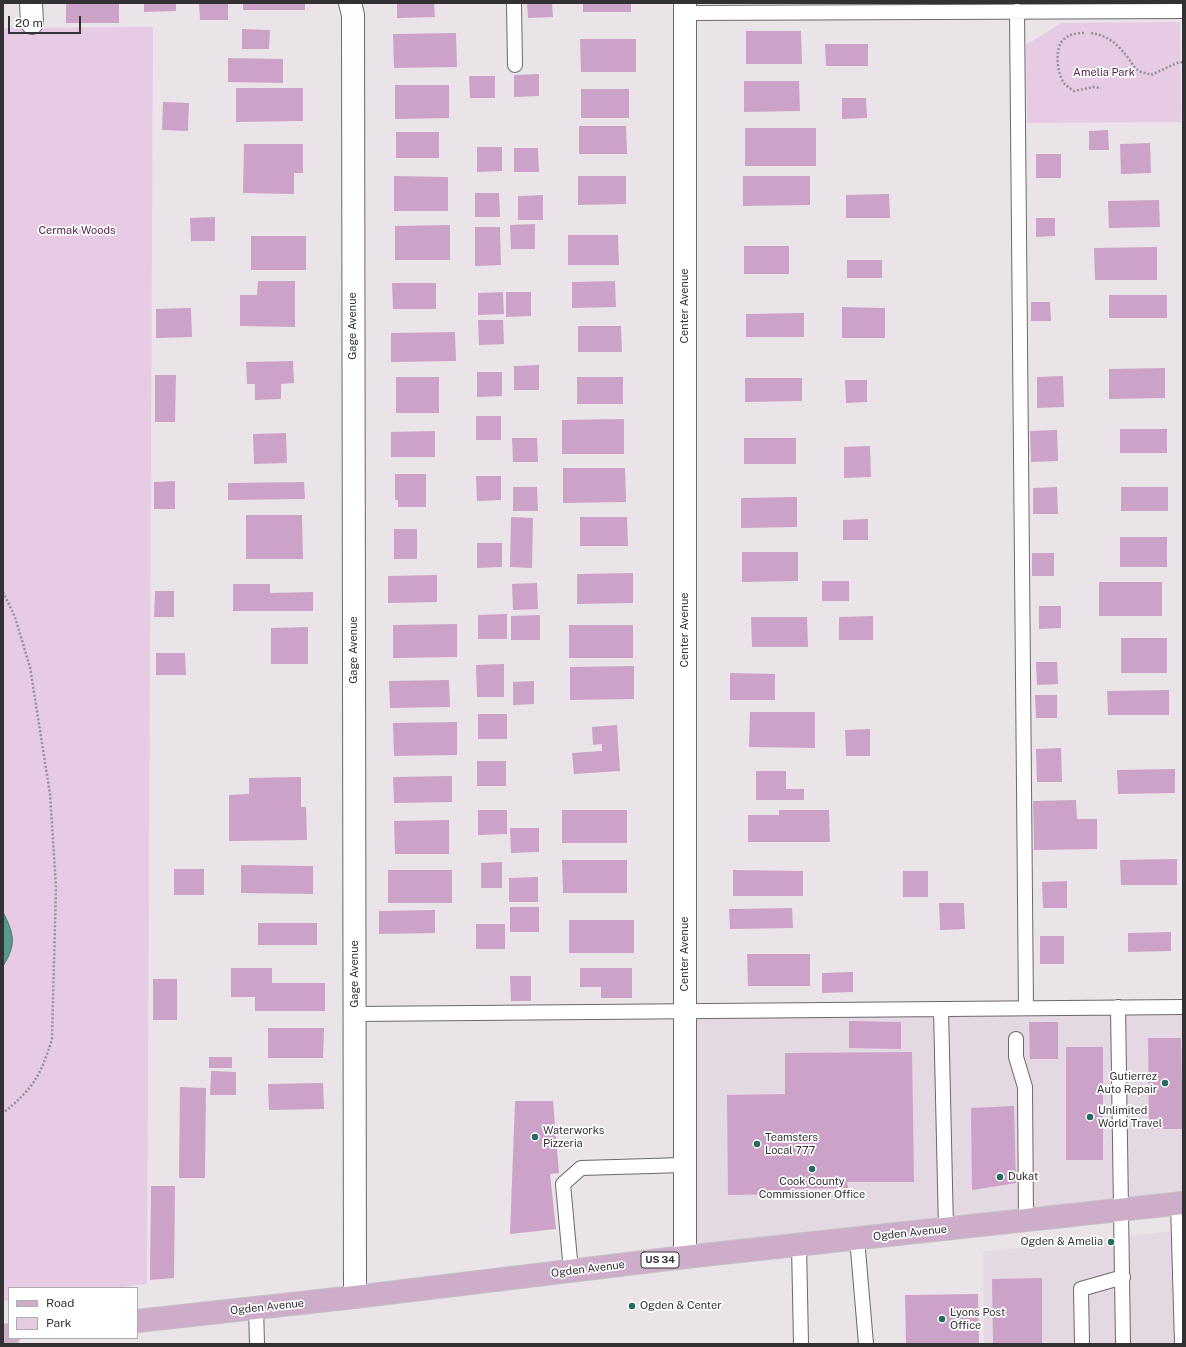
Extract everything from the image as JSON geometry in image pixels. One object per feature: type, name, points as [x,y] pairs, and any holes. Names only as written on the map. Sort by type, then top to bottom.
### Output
[{"type":"main road","name":"Ogden Avenue","points":[[138,1321],[356,1297],[685,1257],[1180,1203]]},
{"type":"street","name":"Gage Avenue","points":[[350,3],[353,16],[356,1297]]},
{"type":"street","name":"Center Avenue","points":[[685,8],[685,1257]]},
{"type":"lane","points":[[514,3],[515,65]]},
{"type":"lane","points":[[685,8],[1183,11]]},
{"type":"lane","points":[[1017,11],[1026,1008]]},
{"type":"lane","points":[[1118,1007],[1123,1344]]},
{"type":"lane","points":[[355,1014],[1183,1007]]},
{"type":"lane","points":[[941,1009],[946,1228]]},
{"type":"lane","points":[[1016,1039],[1016,1057],[1025,1087],[1026,1220]]},
{"type":"lane","points":[[571,1271],[563,1184],[580,1168],[684,1165]]},
{"type":"lane","points":[[1180,1203],[1182,1344]]},
{"type":"lane","points":[[857,1238],[866,1344]]},
{"type":"lane","points":[[799,1245],[801,1344]]},
{"type":"lane","points":[[1082,1344],[1081,1289],[1122,1277]]},
{"type":"lane","points":[[256,1308],[257,1344]]},
{"type":"path","points":[[1101,88],[1094,87],[1074,91],[1063,82],[1058,68],[1059,46],[1062,40],[1070,35],[1078,33],[1093,33],[1101,35],[1117,44],[1138,70],[1151,75],[1177,63],[1183,62]]},
{"type":"path","points":[[3,592],[15,617],[30,667],[50,794],[56,887],[52,1039],[36,1080],[23,1096],[3,1113]]},
{"type":"shaded area","points":[[3,912],[12,933],[12,945],[3,966]]},
{"type":"shaded area","points":[[1183,1007],[1183,1198],[691,1251],[691,1009]]},
{"type":"shaded area","points":[[1183,1230],[1183,1344],[984,1344],[983,1252]]},
{"type":"green space","name":"Amelia Park","points":[[1180,22],[1181,122],[1027,123],[1026,45],[1061,23]]},
{"type":"green space","name":"Cermak Woods","points":[[153,27],[147,1284],[122,1287],[8,1287],[8,1300],[3,1301],[3,28]]},
{"type":"building","points":[[66,3],[119,3],[119,23],[66,23]]},
{"type":"building","points":[[144,3],[176,3],[176,11],[144,12]]},
{"type":"building","points":[[199,3],[228,3],[228,20],[200,20]]},
{"type":"building","points":[[243,3],[305,3],[305,10],[243,10]]},
{"type":"building","points":[[397,3],[434,3],[435,17],[397,18]]},
{"type":"building","points":[[527,3],[552,3],[553,17],[528,18]]},
{"type":"building","points":[[583,3],[631,3],[631,12],[583,12]]},
{"type":"building","points":[[242,29],[270,30],[269,49],[242,49]]},
{"type":"building","points":[[746,31],[801,31],[802,64],[746,64]]},
{"type":"building","points":[[456,33],[457,67],[394,68],[393,34]]},
{"type":"building","points":[[580,39],[636,39],[636,72],[581,72]]},
{"type":"building","points":[[825,44],[868,44],[868,66],[826,66]]},
{"type":"building","points":[[228,58],[283,59],[283,83],[228,82]]},
{"type":"building","points":[[539,74],[539,96],[514,97],[514,75]]},
{"type":"building","points":[[469,76],[495,76],[495,98],[470,98]]},
{"type":"building","points":[[744,81],[799,81],[800,111],[744,112]]},
{"type":"building","points":[[395,85],[449,85],[449,118],[395,119]]},
{"type":"building","points":[[236,88],[303,88],[303,121],[236,122]]},
{"type":"building","points":[[581,89],[629,89],[629,118],[581,118]]},
{"type":"building","points":[[842,98],[866,98],[867,118],[842,119]]},
{"type":"building","points":[[163,102],[189,103],[188,131],[162,130]]},
{"type":"building","points":[[579,126],[626,126],[627,154],[579,154]]},
{"type":"building","points":[[745,128],[816,128],[816,166],[745,166]]},
{"type":"building","points":[[1108,130],[1109,150],[1089,150],[1089,131]]},
{"type":"building","points":[[396,132],[439,132],[439,158],[396,158]]},
{"type":"building","points":[[1150,143],[1151,173],[1121,174],[1120,144]]},
{"type":"building","points":[[244,144],[303,144],[303,173],[294,173],[294,194],[243,193]]},
{"type":"building","points":[[477,147],[502,147],[502,171],[477,172]]},
{"type":"building","points":[[514,148],[538,148],[539,172],[514,172]]},
{"type":"building","points":[[1036,154],[1061,154],[1061,178],[1036,178]]},
{"type":"building","points":[[394,176],[448,177],[448,211],[394,211]]},
{"type":"building","points":[[578,176],[626,176],[626,204],[578,205]]},
{"type":"building","points":[[743,176],[810,176],[810,205],[743,206]]},
{"type":"building","points":[[475,193],[499,193],[500,217],[475,217]]},
{"type":"building","points":[[889,194],[890,218],[846,218],[846,195]]},
{"type":"building","points":[[543,195],[543,220],[518,220],[518,196]]},
{"type":"building","points":[[1159,200],[1160,227],[1109,228],[1108,201]]},
{"type":"building","points":[[215,217],[215,241],[191,241],[190,218]]},
{"type":"building","points":[[1036,218],[1055,218],[1055,236],[1036,237]]},
{"type":"building","points":[[535,224],[535,249],[511,249],[510,225]]},
{"type":"building","points":[[450,225],[450,260],[395,260],[395,226]]},
{"type":"building","points":[[475,227],[500,227],[501,265],[475,266]]},
{"type":"building","points":[[568,235],[618,235],[619,265],[568,265]]},
{"type":"building","points":[[251,236],[306,236],[306,270],[251,270]]},
{"type":"building","points":[[744,246],[789,246],[789,274],[744,274]]},
{"type":"building","points":[[1157,247],[1157,280],[1095,280],[1094,248]]},
{"type":"building","points":[[847,260],[882,260],[882,278],[847,278]]},
{"type":"building","points":[[258,281],[295,281],[295,327],[240,326],[240,295],[257,295]]},
{"type":"building","points":[[615,281],[616,307],[572,308],[572,282]]},
{"type":"building","points":[[392,283],[436,283],[436,309],[393,309]]},
{"type":"building","points":[[503,292],[504,314],[478,315],[478,293]]},
{"type":"building","points":[[506,292],[531,292],[531,316],[506,317]]},
{"type":"building","points":[[1109,295],[1167,295],[1167,318],[1109,318]]},
{"type":"building","points":[[1031,302],[1050,302],[1051,321],[1031,321]]},
{"type":"building","points":[[842,307],[885,308],[885,338],[842,338]]},
{"type":"building","points":[[191,308],[192,337],[156,338],[156,309]]},
{"type":"building","points":[[804,313],[804,337],[746,337],[746,314]]},
{"type":"building","points":[[478,320],[503,320],[504,344],[479,345]]},
{"type":"building","points":[[578,326],[621,326],[622,352],[578,352]]},
{"type":"building","points":[[455,332],[456,361],[391,362],[391,333]]},
{"type":"building","points":[[293,361],[294,383],[281,384],[281,399],[255,400],[255,384],[247,384],[246,362]]},
{"type":"building","points":[[539,365],[539,390],[514,390],[514,366]]},
{"type":"building","points":[[1165,368],[1165,398],[1109,399],[1109,369]]},
{"type":"building","points":[[477,372],[502,372],[502,396],[477,397]]},
{"type":"building","points":[[155,375],[176,375],[175,422],[155,422]]},
{"type":"building","points":[[1063,376],[1064,407],[1037,408],[1037,377]]},
{"type":"building","points":[[396,377],[439,377],[439,413],[396,413]]},
{"type":"building","points":[[577,377],[623,377],[623,404],[577,404]]},
{"type":"building","points":[[745,378],[802,378],[802,401],[745,402]]},
{"type":"building","points":[[845,380],[867,380],[867,402],[846,403]]},
{"type":"building","points":[[476,416],[501,416],[501,440],[476,440]]},
{"type":"building","points":[[624,419],[624,454],[562,454],[562,420]]},
{"type":"building","points":[[1120,429],[1167,429],[1167,453],[1120,453]]},
{"type":"building","points":[[1057,430],[1058,461],[1031,462],[1030,431]]},
{"type":"building","points":[[435,431],[435,457],[391,457],[391,432]]},
{"type":"building","points":[[286,433],[287,463],[254,464],[253,434]]},
{"type":"building","points":[[512,438],[537,438],[538,462],[513,462]]},
{"type":"building","points":[[744,438],[796,438],[796,464],[744,464]]},
{"type":"building","points":[[870,446],[871,477],[844,478],[844,447]]},
{"type":"building","points":[[563,468],[625,468],[626,502],[563,503]]},
{"type":"building","points":[[395,474],[426,474],[426,507],[398,507],[398,500],[395,500]]},
{"type":"building","points":[[476,476],[501,476],[501,500],[477,501]]},
{"type":"building","points":[[175,481],[175,509],[154,509],[154,482]]},
{"type":"building","points":[[304,482],[305,499],[228,500],[228,483]]},
{"type":"building","points":[[513,487],[537,487],[538,511],[513,511]]},
{"type":"building","points":[[1057,487],[1058,514],[1033,514],[1033,488]]},
{"type":"building","points":[[1121,487],[1168,487],[1168,511],[1121,511]]},
{"type":"building","points":[[797,497],[797,527],[741,528],[741,498]]},
{"type":"building","points":[[246,515],[302,515],[303,559],[246,559]]},
{"type":"building","points":[[511,517],[533,518],[532,568],[510,567]]},
{"type":"building","points":[[580,517],[627,517],[628,546],[580,546]]},
{"type":"building","points":[[868,519],[868,540],[843,540],[843,520]]},
{"type":"building","points":[[394,529],[417,529],[417,559],[394,559]]},
{"type":"building","points":[[1120,537],[1167,537],[1167,567],[1120,567]]},
{"type":"building","points":[[477,543],[502,543],[502,567],[477,568]]},
{"type":"building","points":[[742,552],[798,552],[798,581],[742,582]]},
{"type":"building","points":[[1032,553],[1054,553],[1054,576],[1032,576]]},
{"type":"building","points":[[633,573],[633,603],[577,604],[577,574]]},
{"type":"building","points":[[437,575],[437,602],[388,603],[388,576]]},
{"type":"building","points":[[822,581],[849,581],[849,601],[822,601]]},
{"type":"building","points":[[1099,582],[1162,582],[1162,616],[1099,616]]},
{"type":"building","points":[[537,583],[538,609],[513,610],[512,584]]},
{"type":"building","points":[[233,584],[270,584],[270,593],[313,592],[313,611],[233,611]]},
{"type":"building","points":[[155,591],[174,591],[174,617],[154,617]]},
{"type":"building","points":[[1039,606],[1061,606],[1061,628],[1039,629]]},
{"type":"building","points":[[507,614],[507,639],[478,639],[478,615]]},
{"type":"building","points":[[540,615],[540,640],[511,640],[511,616]]},
{"type":"building","points":[[873,616],[873,640],[839,640],[839,617]]},
{"type":"building","points":[[751,617],[807,617],[808,647],[752,647]]},
{"type":"building","points":[[457,624],[457,657],[393,658],[393,625]]},
{"type":"building","points":[[569,625],[633,625],[633,658],[569,658]]},
{"type":"building","points":[[308,627],[308,664],[271,664],[271,628]]},
{"type":"building","points":[[1121,638],[1167,638],[1167,673],[1121,673]]},
{"type":"building","points":[[156,653],[185,653],[186,675],[156,675]]},
{"type":"building","points":[[1036,662],[1057,662],[1058,684],[1037,685]]},
{"type":"building","points":[[504,664],[504,697],[477,697],[476,665]]},
{"type":"building","points":[[634,666],[634,699],[570,700],[570,667]]},
{"type":"building","points":[[730,673],[775,674],[775,700],[730,700]]},
{"type":"building","points":[[449,680],[450,707],[390,708],[389,681]]},
{"type":"building","points":[[534,681],[534,704],[513,705],[513,682]]},
{"type":"building","points":[[1169,690],[1169,715],[1108,715],[1107,691]]},
{"type":"building","points":[[1035,695],[1057,695],[1057,718],[1036,718]]},
{"type":"building","points":[[750,712],[815,712],[815,748],[749,747]]},
{"type":"building","points":[[478,714],[507,714],[507,739],[478,739]]},
{"type":"building","points":[[457,722],[457,755],[394,756],[393,723]]},
{"type":"building","points":[[617,725],[620,771],[574,774],[572,753],[602,751],[602,744],[593,745],[592,727]]},
{"type":"building","points":[[870,729],[870,756],[846,756],[845,730]]},
{"type":"building","points":[[1061,748],[1062,782],[1037,782],[1036,749]]},
{"type":"building","points":[[477,761],[506,761],[506,786],[477,786]]},
{"type":"building","points":[[1175,769],[1175,793],[1118,794],[1117,770]]},
{"type":"building","points":[[756,771],[786,771],[786,789],[804,789],[804,800],[756,800]]},
{"type":"building","points":[[452,776],[452,802],[394,803],[393,777]]},
{"type":"building","points":[[301,777],[301,807],[306,807],[307,840],[229,841],[229,795],[249,794],[249,778]]},
{"type":"building","points":[[1076,800],[1077,819],[1097,819],[1097,849],[1034,850],[1033,801]]},
{"type":"building","points":[[478,810],[507,810],[507,834],[478,835]]},
{"type":"building","points":[[562,810],[627,810],[627,843],[562,843]]},
{"type":"building","points":[[779,810],[829,810],[830,842],[748,842],[748,815],[779,815]]},
{"type":"building","points":[[449,820],[449,854],[395,854],[394,821]]},
{"type":"building","points":[[510,828],[539,828],[539,852],[511,853]]},
{"type":"building","points":[[1177,859],[1177,885],[1121,885],[1120,860]]},
{"type":"building","points":[[562,860],[627,860],[627,893],[563,893]]},
{"type":"building","points":[[502,862],[502,888],[481,888],[481,863]]},
{"type":"building","points":[[241,865],[313,866],[313,894],[241,893]]},
{"type":"building","points":[[174,869],[204,869],[204,895],[174,895]]},
{"type":"building","points":[[388,870],[452,870],[452,903],[388,903]]},
{"type":"building","points":[[733,870],[803,871],[803,896],[733,896]]},
{"type":"building","points":[[903,871],[928,871],[928,897],[903,897]]},
{"type":"building","points":[[538,877],[538,902],[509,902],[509,878]]},
{"type":"building","points":[[1067,881],[1067,908],[1043,908],[1042,882]]},
{"type":"building","points":[[939,903],[964,903],[965,929],[940,930]]},
{"type":"building","points":[[510,907],[539,907],[539,932],[510,932]]},
{"type":"building","points":[[792,908],[793,928],[730,929],[729,909]]},
{"type":"building","points":[[435,910],[435,933],[379,934],[379,911]]},
{"type":"building","points":[[569,920],[634,920],[634,953],[569,953]]},
{"type":"building","points":[[258,923],[317,923],[317,945],[258,945]]},
{"type":"building","points":[[476,924],[505,924],[505,949],[476,949]]},
{"type":"building","points":[[1171,932],[1171,951],[1128,952],[1128,933]]},
{"type":"building","points":[[1040,936],[1064,936],[1064,964],[1040,964]]},
{"type":"building","points":[[747,954],[810,954],[810,986],[748,986]]},
{"type":"building","points":[[231,968],[272,968],[272,983],[325,983],[325,1011],[255,1011],[255,997],[231,997]]},
{"type":"building","points":[[580,968],[632,968],[632,998],[601,998],[601,987],[580,987]]},
{"type":"building","points":[[853,972],[853,992],[822,993],[822,973]]},
{"type":"building","points":[[510,976],[531,976],[531,1001],[511,1001]]},
{"type":"building","points":[[153,979],[177,979],[177,1020],[153,1020]]},
{"type":"building","points":[[849,1021],[901,1022],[901,1049],[849,1048]]},
{"type":"building","points":[[1029,1022],[1058,1022],[1058,1059],[1030,1059]]},
{"type":"building","points":[[268,1028],[324,1028],[323,1058],[268,1058]]},
{"type":"building","name":"Gutierrez Auto Repair","points":[[1148,1038],[1181,1038],[1183,1129],[1149,1129]]},
{"type":"building","points":[[1066,1047],[1103,1047],[1103,1160],[1066,1160]]},
{"type":"building","points":[[912,1052],[914,1182],[847,1182],[848,1188],[796,1189],[796,1194],[728,1195],[727,1095],[785,1094],[785,1053]]},
{"type":"building","points":[[209,1057],[232,1057],[232,1068],[209,1068]]},
{"type":"building","points":[[211,1071],[236,1072],[236,1095],[210,1095]]},
{"type":"building","points":[[323,1083],[324,1109],[269,1110],[268,1084]]},
{"type":"building","points":[[180,1087],[206,1088],[205,1178],[179,1178]]},
{"type":"building","name":"Waterworks Pizzeria","points":[[515,1101],[553,1101],[559,1173],[550,1174],[556,1229],[510,1234]]},
{"type":"building","points":[[1014,1106],[1016,1183],[972,1190],[971,1108]]},
{"type":"building","points":[[151,1186],[175,1186],[174,1278],[150,1280]]},
{"type":"building","points":[[1042,1278],[1042,1344],[993,1344],[992,1279]]},
{"type":"building","name":"Lyons Post Office","points":[[978,1294],[979,1344],[906,1344],[905,1295]]},
{"type":"place","name":"Gutierrez Auto Repair","points":[[1165,1083]]},
{"type":"place","name":"Unlimited World Travel","points":[[1090,1117]]},
{"type":"place","name":"Waterworks Pizzeria","points":[[535,1137]]},
{"type":"place","name":"Teamsters Local 777","points":[[757,1144]]},
{"type":"place","name":"Cook County Commissioner Office","points":[[812,1169]]},
{"type":"place","name":"Dukat","points":[[1000,1177]]},
{"type":"place","name":"Ogden & Amelia","points":[[1111,1242]]},
{"type":"place","name":"Ogden & Center","points":[[632,1306]]},
{"type":"place","name":"Lyons Post Office","points":[[942,1319]]}]
